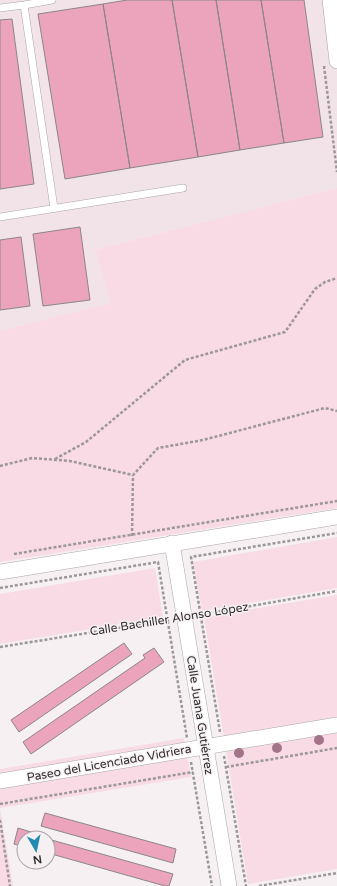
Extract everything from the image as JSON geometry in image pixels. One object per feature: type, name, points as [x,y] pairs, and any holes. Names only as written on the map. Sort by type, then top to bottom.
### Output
[{"type":"street","points":[[330,0],[330,62]]},
{"type":"street","points":[[0,572],[337,517]]},
{"type":"street","name":"Calle Juana Gutiérrez","points":[[172,543],[229,886]]},
{"type":"street","name":"Paseo del Licenciado Vidriera","points":[[0,781],[337,725]]},
{"type":"lane","points":[[0,8],[52,0]]},
{"type":"lane","points":[[24,5],[54,208]]},
{"type":"lane","points":[[0,217],[183,188]]},
{"type":"path","points":[[330,62],[337,172]]},
{"type":"path","points":[[54,459],[86,442],[185,360],[285,332],[315,289],[325,282],[337,278]]},
{"type":"path","points":[[132,535],[133,475],[158,448],[203,440],[324,408],[337,411]]},
{"type":"path","points":[[0,466],[32,458],[54,459],[70,461],[133,475]]},
{"type":"path","points":[[246,886],[191,557],[337,532]]},
{"type":"path","points":[[0,588],[158,562],[212,886]]},
{"type":"path","name":"Calle Bachiller Alonso López","points":[[0,647],[337,591]]},
{"type":"path","points":[[226,767],[337,748]]},
{"type":"path","points":[[0,804],[193,772]]},
{"type":"path","points":[[0,820],[10,886]]},
{"type":"path","points":[[259,886],[337,873]]},
{"type":"shaded area","points":[[0,0],[337,0],[337,188],[95,250],[111,303],[0,331]]},
{"type":"shaded area","points":[[337,188],[337,508],[0,562],[0,331],[111,303],[95,250]]},
{"type":"shaded area","points":[[337,537],[337,588],[202,611],[193,562]]},
{"type":"shaded area","points":[[155,568],[163,617],[0,644],[0,594]]},
{"type":"shaded area","points":[[337,595],[337,869],[248,884],[204,617]]},
{"type":"shaded area","points":[[184,738],[191,777],[0,808],[0,769]]},
{"type":"shaded area","points":[[0,808],[13,886],[0,886]]},
{"type":"building","points":[[127,0],[172,0],[198,157],[130,168],[103,4]]},
{"type":"building","points":[[172,0],[216,0],[240,150],[198,157]]},
{"type":"building","points":[[216,0],[261,0],[284,143],[240,150]]},
{"type":"building","points":[[261,0],[304,0],[323,137],[284,143]]},
{"type":"building","points":[[103,4],[130,168],[65,179],[38,14]]},
{"type":"building","points":[[12,19],[34,184],[0,189],[0,20]]},
{"type":"building","points":[[80,227],[90,300],[43,306],[33,234]]},
{"type":"building","points":[[21,237],[30,306],[0,310],[0,240]]},
{"type":"building","points":[[124,643],[132,654],[19,732],[11,720]]},
{"type":"building","points":[[154,648],[164,662],[31,754],[23,742],[145,658],[143,655]]},
{"type":"building","points":[[45,813],[176,849],[173,863],[56,830],[41,826]]},
{"type":"building","points":[[56,841],[173,874],[169,886],[56,855]]}]
